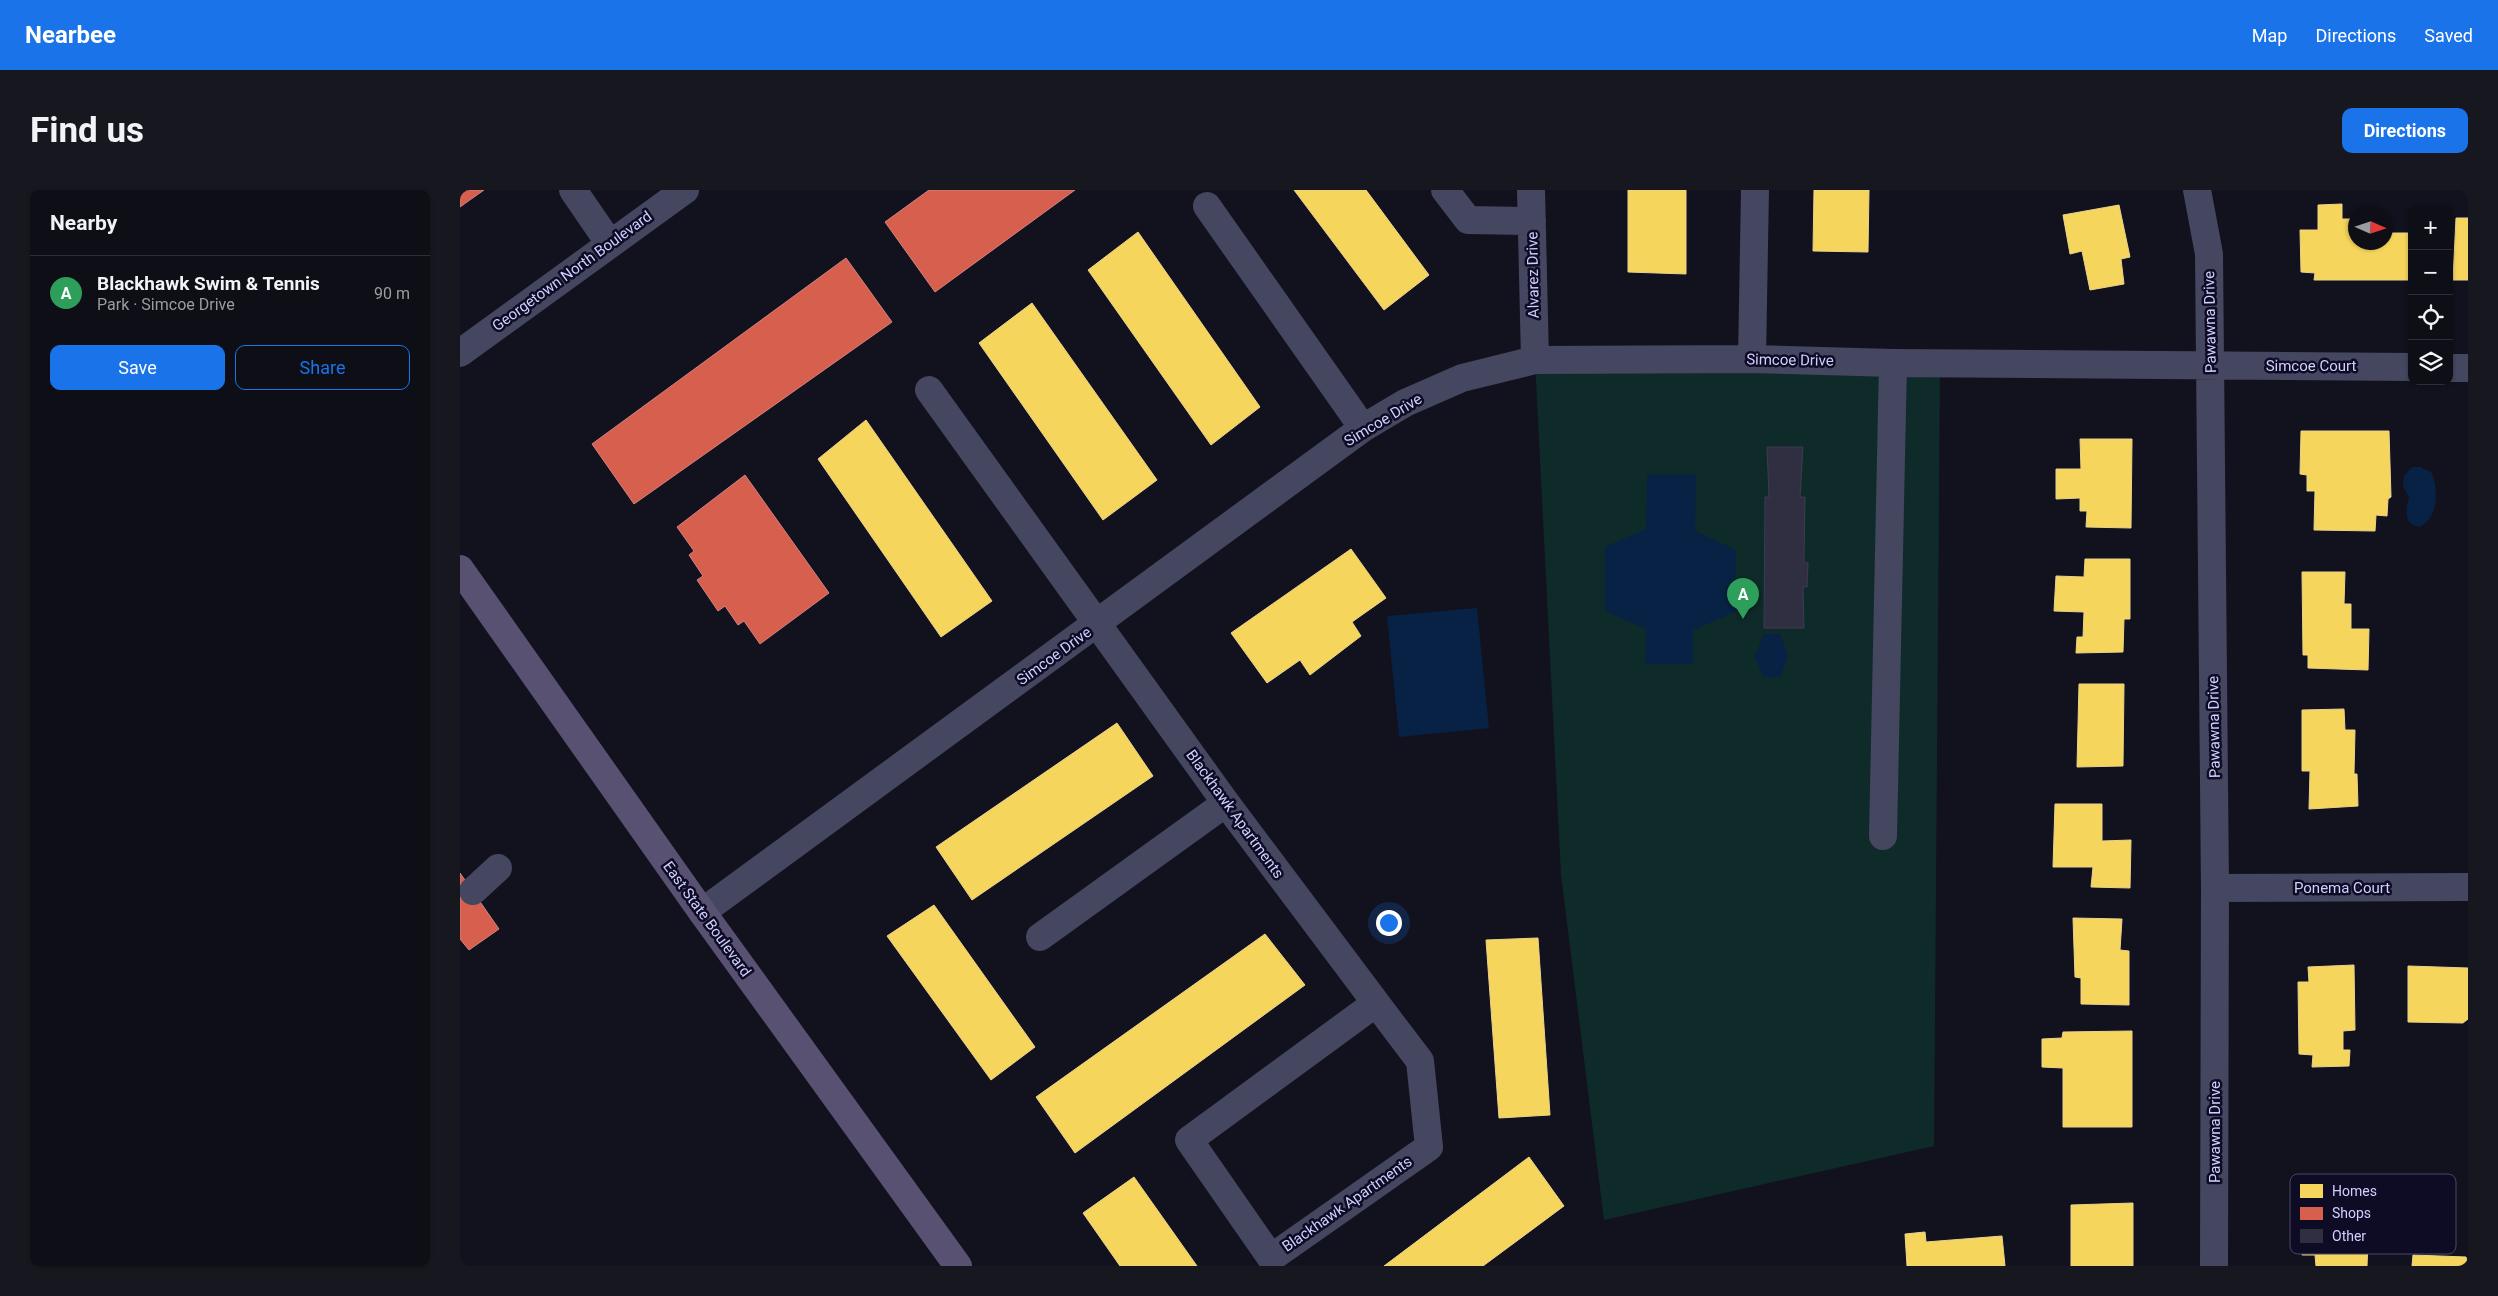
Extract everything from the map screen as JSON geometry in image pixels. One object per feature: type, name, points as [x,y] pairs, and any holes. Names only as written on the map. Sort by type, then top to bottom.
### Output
[{"type":"main road","name":"East State Boulevard","points":[[460,569],[702,912],[958,1266]]},
{"type":"street","points":[[573,190],[610,244]]},
{"type":"street","name":"Georgetown North Boulevard","points":[[460,353],[685,190]]},
{"type":"street","points":[[1445,190],[1468,220],[1532,221]]},
{"type":"street","name":"Alvarez Drive","points":[[1531,190],[1535,360]]},
{"type":"street","points":[[1752,359],[1755,190]]},
{"type":"street","name":"Pawawna Drive","points":[[2197,190],[2209,254],[2215,888],[2214,1266]]},
{"type":"street","points":[[1207,206],[1363,428]]},
{"type":"street","name":"Simcoe Drive","points":[[702,912],[1363,428],[1405,403],[1462,378],[1535,360],[1752,359],[1893,363],[2210,366]]},
{"type":"street","points":[[1883,836],[1893,363]]},
{"type":"street","name":"Simcoe Court","points":[[2210,366],[2408,367]]},
{"type":"street","points":[[2453,368],[2468,368]]},
{"type":"street","name":"Blackhawk Apartments","points":[[929,390],[1226,803],[1376,1002],[1420,1061],[1428,1147],[1271,1258],[1189,1140],[1376,1002]]},
{"type":"street","points":[[1040,937],[1226,803]]},
{"type":"street","points":[[473,891],[498,868]]},
{"type":"street","name":"Ponema Court","points":[[2215,888],[2468,887]]},
{"type":"green space","points":[[1535,360],[1940,363],[1934,1146],[1604,1220],[1561,874]]},
{"type":"water","points":[[2412,467],[2420,467],[2431,472],[2436,494],[2434,510],[2426,523],[2419,527],[2410,523],[2408,519],[2409,497],[2403,486],[2404,476]]},
{"type":"water","points":[[1647,475],[1696,475],[1695,531],[1736,550],[1735,612],[1693,630],[1693,664],[1645,664],[1646,629],[1605,611],[1605,547],[1646,529]]},
{"type":"water","points":[[1477,608],[1489,728],[1399,737],[1387,616]]},
{"type":"water","points":[[1764,634],[1780,634],[1788,656],[1780,677],[1763,677],[1755,656]]},
{"type":"building: Homes","points":[[1294,190],[1366,190],[1429,275],[1384,310]]},
{"type":"building: Homes","points":[[1628,190],[1686,190],[1686,274],[1628,272]]},
{"type":"building: Homes","points":[[1814,190],[1869,190],[1868,252],[1813,251]]},
{"type":"building: Homes","points":[[2342,204],[2342,219],[2348,219],[2348,250],[2393,250],[2393,233],[2408,233],[2408,280],[2314,280],[2315,273],[2301,272],[2300,230],[2318,230],[2318,205]]},
{"type":"building: Homes","points":[[2119,205],[2130,257],[2121,259],[2124,284],[2090,290],[2082,251],[2070,254],[2063,215]]},
{"type":"building: Homes","points":[[2456,218],[2468,218],[2468,280],[2453,280]]},
{"type":"building: Homes","points":[[1138,232],[1260,407],[1211,445],[1088,270]]},
{"type":"building: Homes","points":[[1032,303],[1157,480],[1103,520],[979,343]]},
{"type":"building: Homes","points":[[866,420],[992,601],[941,637],[818,459]]},
{"type":"building: Homes","points":[[2301,431],[2389,431],[2391,497],[2388,499],[2387,516],[2376,515],[2375,531],[2314,530],[2315,491],[2307,491],[2307,475],[2300,474]]},
{"type":"building: Homes","points":[[2080,439],[2132,439],[2131,528],[2086,527],[2087,511],[2080,511],[2080,498],[2056,499],[2056,469],[2081,469]]},
{"type":"building: Homes","points":[[1351,549],[1386,598],[1352,622],[1361,636],[1310,675],[1300,660],[1267,683],[1231,633]]},
{"type":"building: Homes","points":[[2085,559],[2130,559],[2130,619],[2124,619],[2123,652],[2076,653],[2077,637],[2083,637],[2084,612],[2054,611],[2056,576],[2084,577]]},
{"type":"building: Homes","points":[[2302,572],[2345,572],[2344,604],[2351,604],[2351,629],[2369,629],[2368,670],[2308,668],[2308,655],[2303,655]]},
{"type":"building: Homes","points":[[2079,684],[2124,684],[2123,766],[2077,767]]},
{"type":"building: Homes","points":[[2344,709],[2345,730],[2355,730],[2354,774],[2357,774],[2358,806],[2309,809],[2310,771],[2302,771],[2302,710]]},
{"type":"building: Homes","points":[[1117,723],[1153,776],[972,900],[936,847]]},
{"type":"building: Homes","points":[[2055,804],[2102,804],[2102,841],[2131,840],[2130,888],[2091,887],[2093,867],[2053,867]]},
{"type":"building: Homes","points":[[934,905],[1035,1047],[991,1080],[887,936]]},
{"type":"building: Homes","points":[[2073,918],[2122,919],[2120,950],[2129,951],[2129,1005],[2081,1004],[2081,978],[2075,977]]},
{"type":"building: Homes","points":[[1265,934],[1305,985],[1075,1153],[1036,1097]]},
{"type":"building: Homes","points":[[1538,938],[1550,1115],[1499,1118],[1486,940]]},
{"type":"building: Homes","points":[[2354,965],[2355,1030],[2343,1031],[2343,1050],[2350,1050],[2349,1066],[2312,1067],[2313,1055],[2299,1054],[2298,982],[2309,982],[2308,967]]},
{"type":"building: Homes","points":[[2408,966],[2468,968],[2468,1019],[2463,1023],[2408,1022]]},
{"type":"building: Homes","points":[[2132,1031],[2132,1127],[2063,1127],[2063,1068],[2042,1067],[2042,1039],[2062,1038],[2063,1032]]},
{"type":"building: Homes","points":[[1529,1157],[1564,1206],[1483,1266],[1384,1266]]},
{"type":"building: Homes","points":[[1134,1177],[1197,1266],[1120,1266],[1083,1213]]},
{"type":"building: Homes","points":[[2133,1203],[2133,1266],[2071,1266],[2071,1205]]},
{"type":"building: Homes","points":[[1925,1232],[1926,1242],[2002,1236],[2005,1266],[1907,1266],[1905,1234]]},
{"type":"building: Homes","points":[[2368,1254],[2367,1266],[2316,1266],[2315,1255],[2302,1255]]},
{"type":"building: Homes","points":[[2413,1255],[2466,1257],[2468,1266],[2412,1266]]},
{"type":"building: Shops","points":[[460,190],[484,190],[460,207]]},
{"type":"building: Shops","points":[[929,190],[1075,190],[935,292],[885,222]]},
{"type":"building: Shops","points":[[846,258],[892,322],[634,504],[592,444]]},
{"type":"building: Shops","points":[[745,475],[829,593],[760,644],[744,621],[738,625],[725,606],[718,611],[697,580],[703,576],[689,555],[694,551],[677,527]]},
{"type":"building: Shops","points":[[460,873],[499,929],[469,950],[460,939]]},
{"type":"building: Other","points":[[1767,447],[1803,447],[1800,497],[1805,497],[1804,562],[1808,563],[1807,587],[1803,587],[1804,628],[1764,628],[1765,497],[1769,497]]},
{"type":"place","name":"Blackhawk Swim & Tennis","points":[[1743,619]]}]
